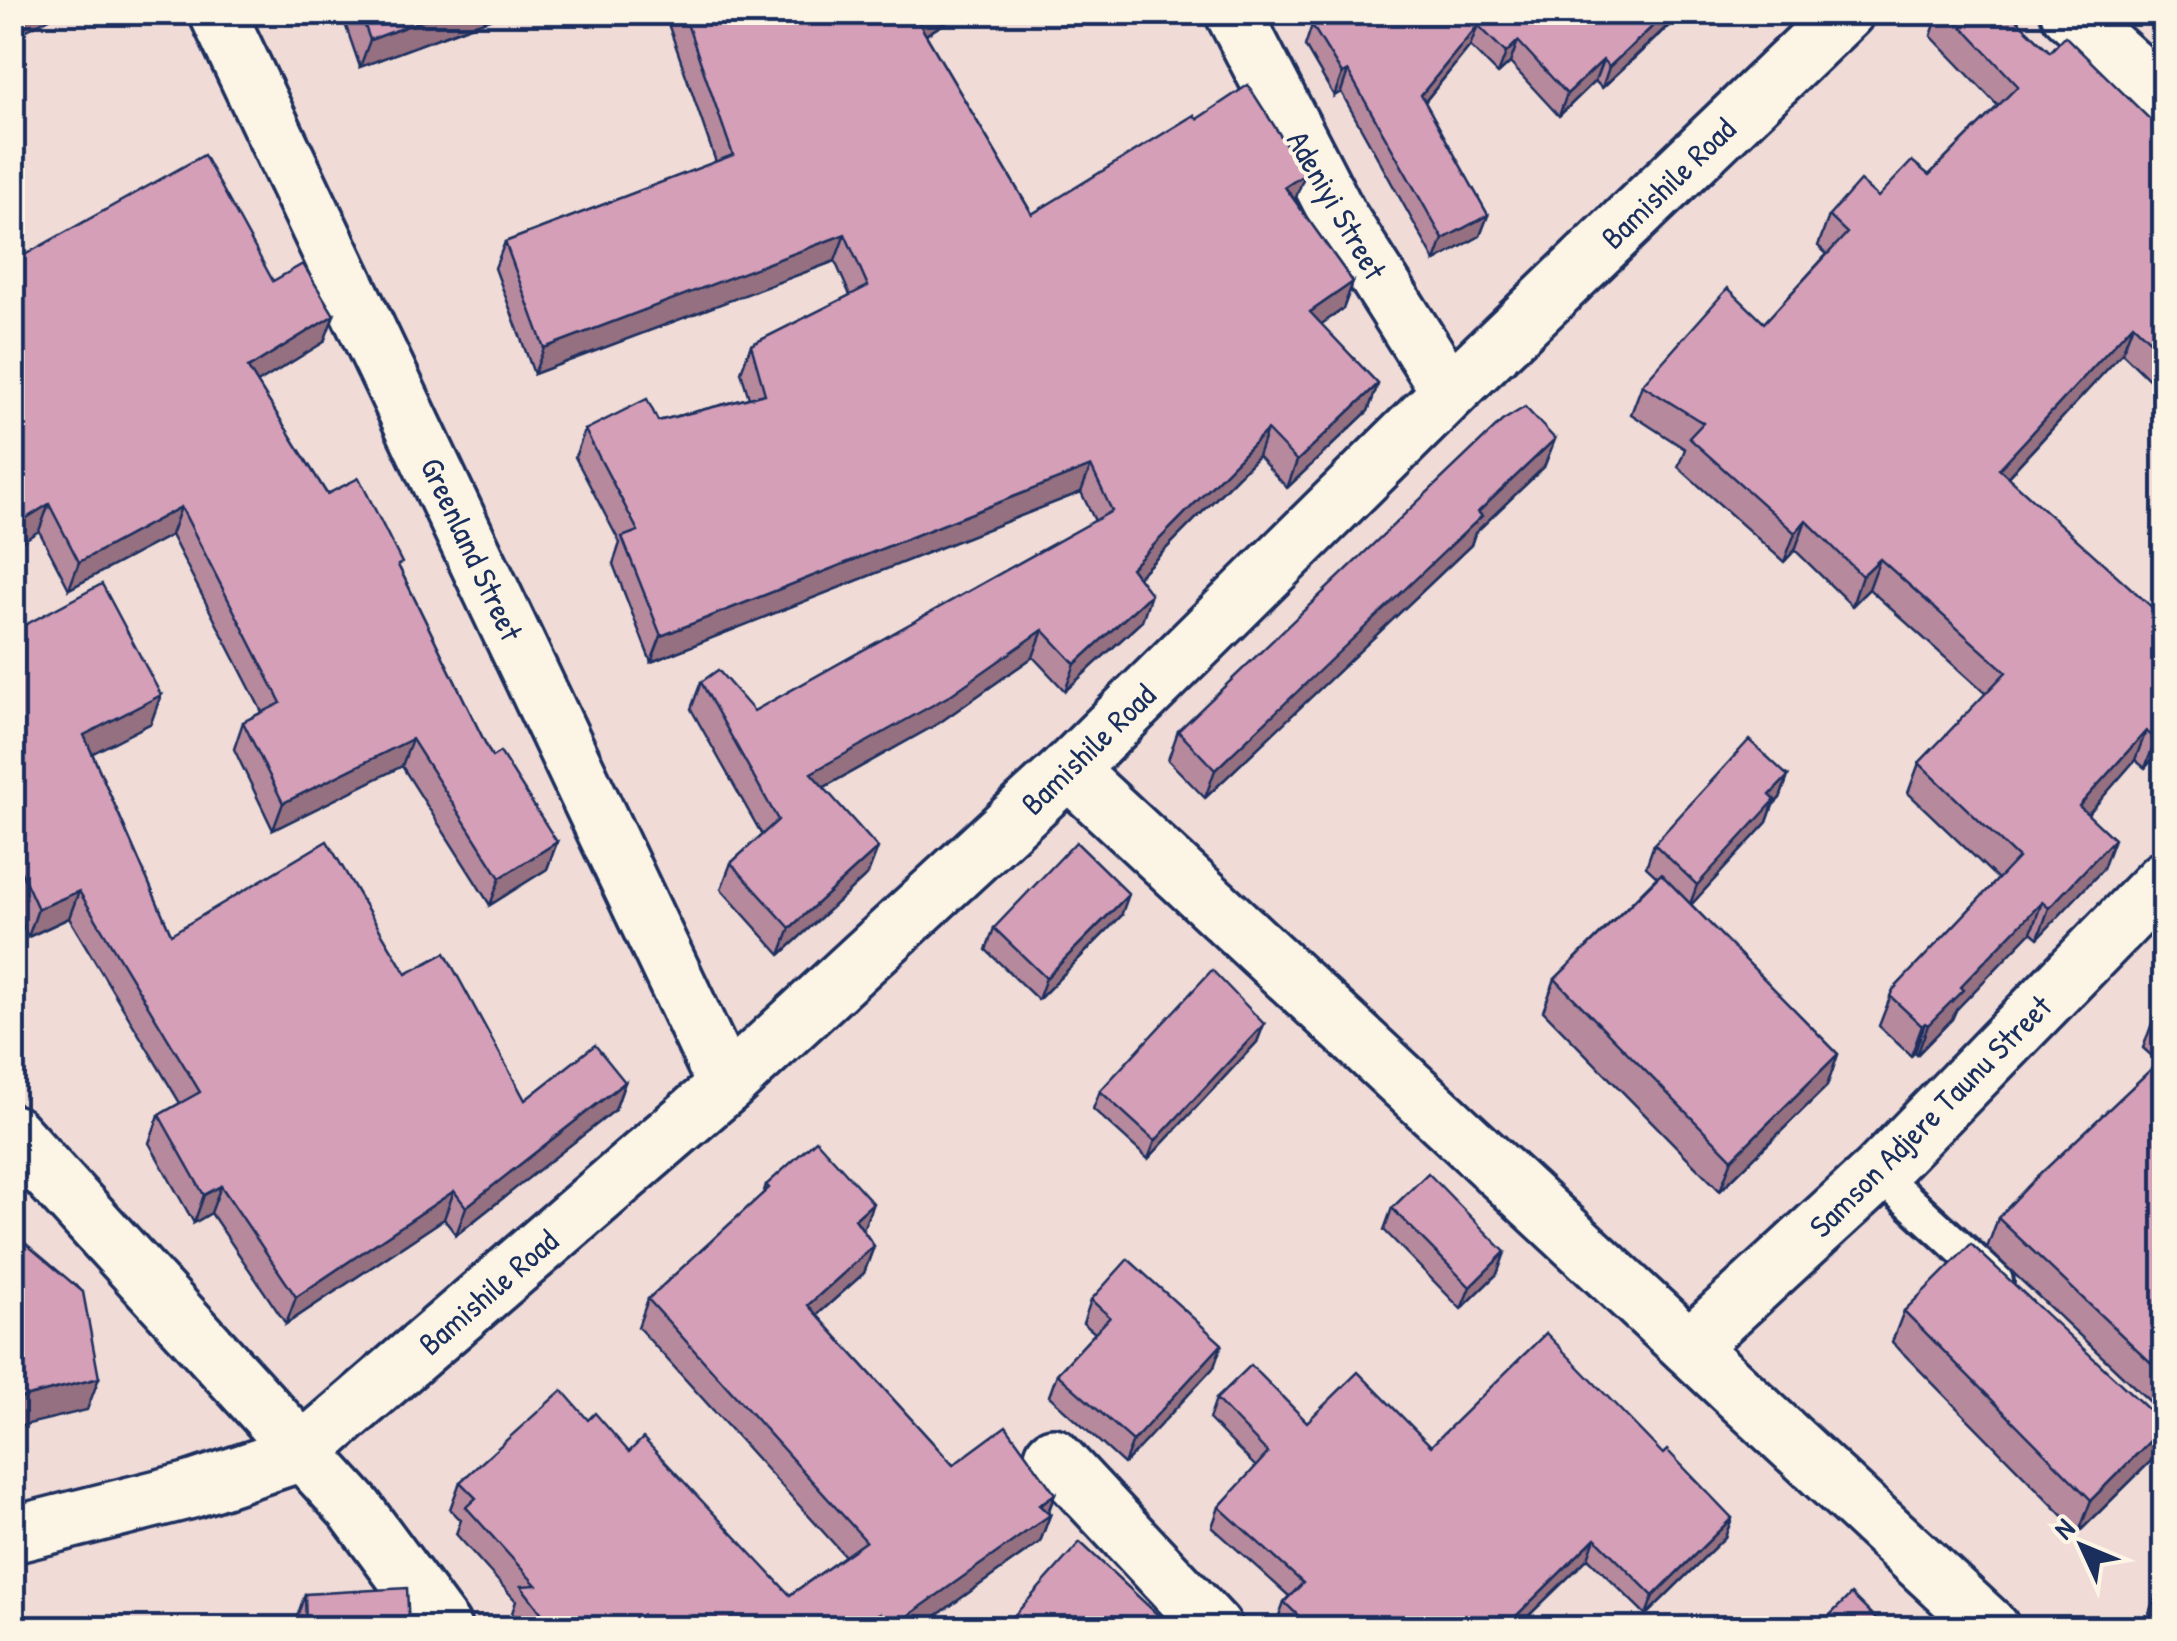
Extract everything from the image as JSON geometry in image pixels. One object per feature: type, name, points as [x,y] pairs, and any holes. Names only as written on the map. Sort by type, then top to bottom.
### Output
[{"type":"street","name":"Greenland Street","points":[[217,12],[726,1086]]},
{"type":"street","name":"Adeniyi Street","points":[[1232,12],[1338,215],[1450,392]]},
{"type":"street","name":"Bamishile Road","points":[[301,1453],[726,1086],[1068,770],[1450,392],[1846,12]]},
{"type":"street","points":[[2069,12],[2164,97]]},
{"type":"street","points":[[1068,770],[1991,1628]]},
{"type":"street","name":"Samson Adjere Taunu Street","points":[[1690,1348],[1878,1172],[2164,879]]},
{"type":"street","points":[[12,1134],[355,1509],[443,1628]]},
{"type":"street","points":[[12,1535],[191,1490],[301,1453]]},
{"type":"street","points":[[1052,1456],[1214,1628]]},
{"type":"lane","points":[[1878,1172],[2022,1306]]},
{"type":"building","points":[[360,12],[445,12],[370,40]]},
{"type":"building","points":[[683,12],[929,12],[917,20],[1032,214],[1194,115],[1197,119],[1248,85],[1305,174],[1285,187],[1353,282],[1310,312],[1378,384],[1297,461],[1267,430],[1131,568],[1151,594],[1075,664],[1043,630],[949,696],[811,773],[878,848],[790,928],[731,863],[778,820],[701,682],[718,670],[754,711],[1112,511],[1091,466],[661,636],[622,537],[638,531],[585,430],[647,399],[658,421],[765,394],[751,345],[868,286],[845,234],[544,348],[505,242],[733,155]]},
{"type":"building","points":[[1334,12],[1668,12],[1609,67],[1603,60],[1567,94],[1518,41],[1506,53],[1478,25],[1421,95],[1488,215],[1443,239],[1348,71],[1342,74],[1312,25]]},
{"type":"building","points":[[1948,12],[2008,12],[2050,52],[2065,36],[2164,133],[2164,354],[2133,324],[1999,469],[2164,618],[2164,729],[2156,739],[2146,731],[2079,806],[2114,839],[2049,908],[2042,902],[1960,987],[1963,990],[1928,1025],[1922,1026],[1890,996],[1893,990],[2018,858],[1919,763],[2006,672],[1880,559],[1862,576],[1806,520],[1795,533],[1689,438],[1703,423],[1642,385],[1728,288],[1764,323],[1847,233],[1829,216],[1860,181],[1878,197],[1912,161],[1929,175],[2018,86]]},
{"type":"building","points":[[204,155],[273,281],[303,264],[334,315],[248,368],[327,494],[359,478],[492,757],[500,752],[557,842],[500,878],[412,739],[283,803],[243,722],[281,703],[181,507],[79,562],[49,504],[12,527],[12,262]]},
{"type":"building","points":[[1525,407],[1555,439],[1478,512],[1482,516],[1215,770],[1178,731],[1502,421]]},
{"type":"building","points":[[102,584],[161,695],[84,735],[171,934],[327,841],[406,974],[445,953],[525,1100],[595,1045],[625,1082],[466,1207],[454,1191],[296,1297],[221,1186],[204,1195],[159,1115],[200,1092],[79,891],[38,909],[12,852],[12,632]]},
{"type":"building","points":[[1749,740],[1788,776],[1770,795],[1775,800],[1697,885],[1654,844]]},
{"type":"building","points":[[1076,842],[1129,894],[1046,978],[994,928]]},
{"type":"building","points":[[1661,874],[1838,1054],[1732,1159],[1555,979]]},
{"type":"building","points":[[1212,970],[1264,1024],[1155,1141],[1100,1091]]},
{"type":"building","points":[[2164,1006],[2164,1027],[2154,1018]]},
{"type":"building","points":[[2164,1057],[2164,1375],[1998,1218]]},
{"type":"building","points":[[816,1140],[873,1203],[855,1219],[874,1246],[808,1305],[953,1465],[1006,1426],[1055,1494],[1039,1505],[1050,1515],[891,1628],[880,1613],[852,1628],[553,1628],[521,1586],[536,1585],[466,1507],[476,1498],[460,1482],[562,1390],[588,1420],[595,1413],[629,1452],[643,1438],[790,1595],[866,1541],[648,1299]]},
{"type":"building","points":[[1428,1173],[1505,1252],[1470,1287],[1392,1208]]},
{"type":"building","points":[[12,1232],[83,1292],[99,1378],[12,1400]]},
{"type":"building","points":[[1971,1244],[2164,1424],[2091,1500],[1904,1311]]},
{"type":"building","points":[[1128,1259],[1222,1344],[1133,1441],[1057,1374],[1110,1317],[1091,1300]]},
{"type":"building","points":[[1546,1333],[1663,1454],[1667,1450],[1732,1518],[1653,1596],[1595,1538],[1504,1628],[1311,1628],[1284,1602],[1303,1583],[1219,1507],[1268,1453],[1216,1399],[1251,1365],[1307,1422],[1358,1372],[1431,1446]]},
{"type":"building","points":[[1080,1542],[1159,1616],[1155,1620],[1164,1628],[1003,1628]]},
{"type":"building","points":[[407,1588],[409,1628],[306,1628],[305,1594]]},
{"type":"building","points":[[1851,1594],[1885,1628],[1817,1628]]}]
